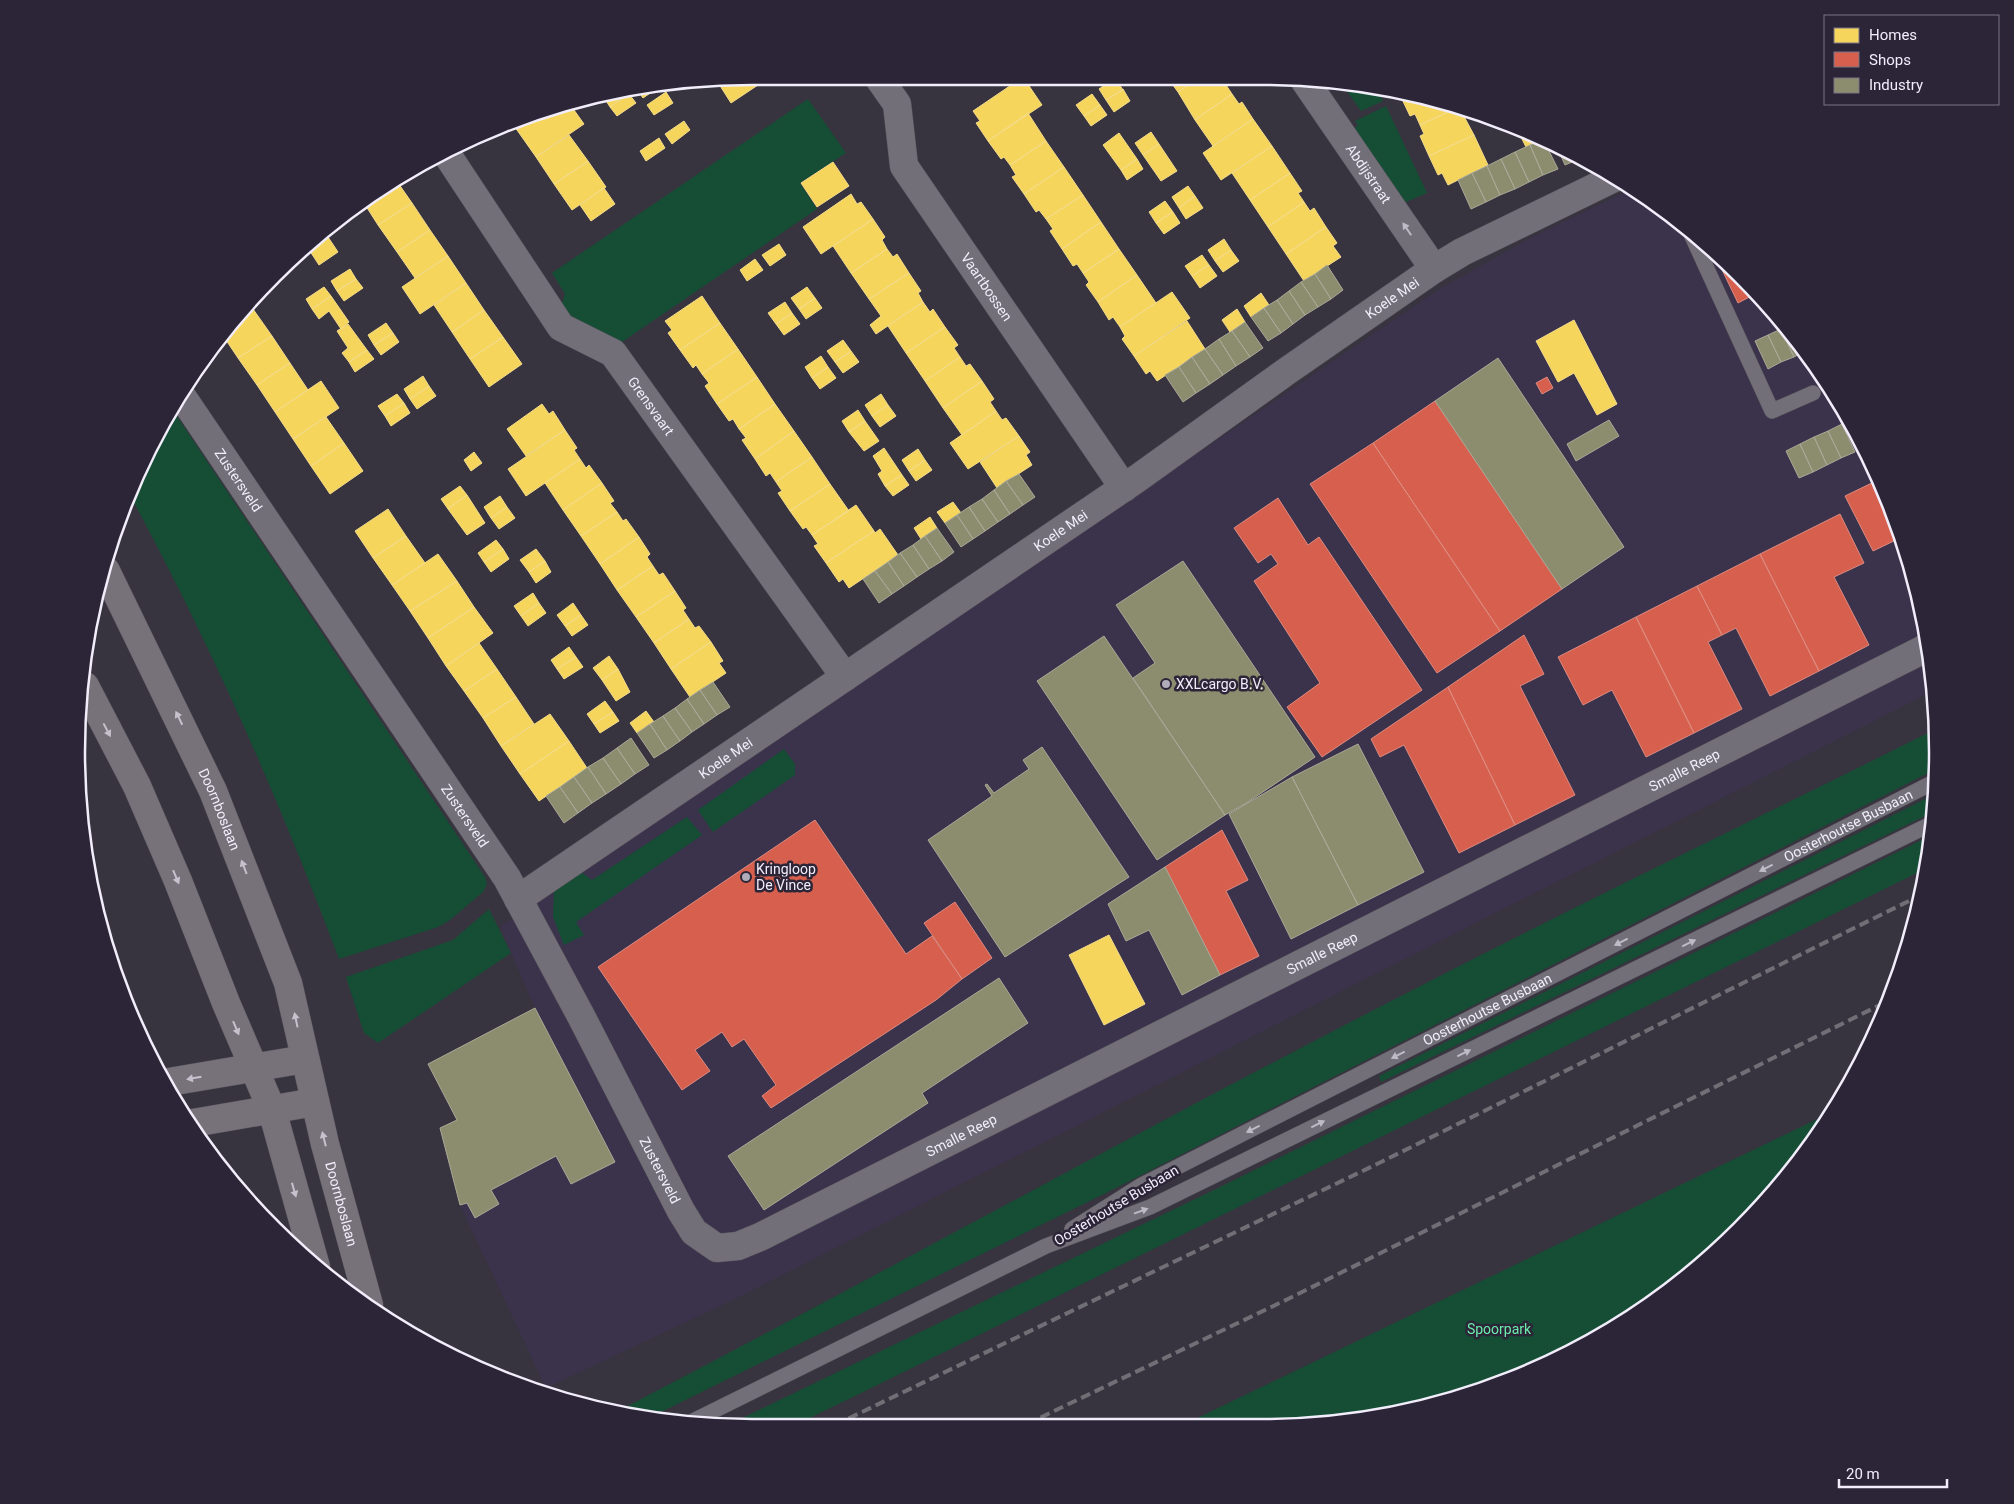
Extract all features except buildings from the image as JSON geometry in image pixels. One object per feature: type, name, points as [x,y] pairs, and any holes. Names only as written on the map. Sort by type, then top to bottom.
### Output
[{"type":"main road","name":"Doornboslaan","points":[[109,576],[190,740],[235,843],[288,984],[314,1102],[367,1296]]},
{"type":"main road","points":[[88,692],[147,810],[272,1110],[312,1253]]},
{"type":"main road","points":[[172,1082],[305,1059]]},
{"type":"main road","points":[[197,1122],[314,1102]]},
{"type":"street","name":"Vaartbossen","points":[[884,85],[897,104],[904,166],[1124,488]]},
{"type":"street","name":"Abdijstraat","points":[[1309,86],[1434,269]]},
{"type":"street","name":"Grensvaart","points":[[449,158],[561,327],[613,353],[845,677]]},
{"type":"street","name":"Koele Mei","points":[[518,899],[1124,488],[1287,371],[1434,269],[1462,252],[1608,181]]},
{"type":"street","name":"Zustersveld","points":[[185,401],[507,878],[581,1016],[684,1216],[694,1232],[717,1248]]},
{"type":"street","name":"Smalle Reep","points":[[717,1248],[738,1246],[760,1237],[1921,651]]},
{"type":"lane","points":[[1697,247],[1772,411],[1813,394]]},
{"type":"lane","name":"Oosterhoutse Busbaan","points":[[1046,1246],[1140,1186],[1928,785]]},
{"type":"lane","name":"Oosterhoutse Busbaan","points":[[698,1417],[1046,1246],[1150,1207],[1924,827]]},
{"type":"shaded area","points":[[1625,192],[1668,223],[1702,251],[1734,280],[1763,312],[1817,381],[1860,457],[1878,497],[1894,538],[1906,579],[1916,622],[1926,694],[735,1299],[548,1387],[545,1386],[460,1205],[440,1128],[457,1119],[428,1064],[535,1008],[500,927],[1438,290],[1536,235]]},
{"type":"green space","points":[[1347,91],[1381,96],[1383,101],[1361,111]]},
{"type":"green space","points":[[808,99],[846,153],[800,183],[817,209],[622,342],[577,324],[561,307],[565,294],[552,273]]},
{"type":"green space","points":[[1386,106],[1427,193],[1404,203],[1353,130],[1358,125],[1355,121]]},
{"type":"green space","points":[[176,415],[485,877],[487,884],[483,892],[450,920],[438,927],[339,959],[293,840],[243,724],[161,553],[134,502],[154,457]]},
{"type":"green space","points":[[1929,733],[1929,773],[1108,1192],[661,1412],[626,1407],[1397,998]]},
{"type":"green space","points":[[784,749],[795,764],[795,775],[713,832],[698,810]]},
{"type":"green space","points":[[1928,798],[1926,816],[1381,1082],[1379,1076]]},
{"type":"green space","points":[[687,817],[702,835],[576,922],[584,935],[564,945],[553,917],[554,890],[581,872],[592,880]]},
{"type":"green space","points":[[1923,839],[1918,873],[855,1396],[807,1419],[741,1419],[1220,1187]]},
{"type":"green space","points":[[489,909],[511,953],[378,1043],[364,1033],[346,977],[453,940]]},
{"type":"green space","name":"Spoorpark","points":[[1820,1118],[1763,1192],[1734,1224],[1702,1253],[1633,1307],[1596,1330],[1557,1350],[1476,1384],[1392,1406],[1306,1418],[1195,1419]]},
{"type":"railway","points":[[847,1419],[1377,1164],[1912,899]]},
{"type":"railway","points":[[1037,1419],[1288,1299],[1879,1006]]},
{"type":"place","name":"XXLcargo B.V.","points":[[1166,684]]},
{"type":"place","name":"Kringloop De Vince","points":[[746,877]]}]
